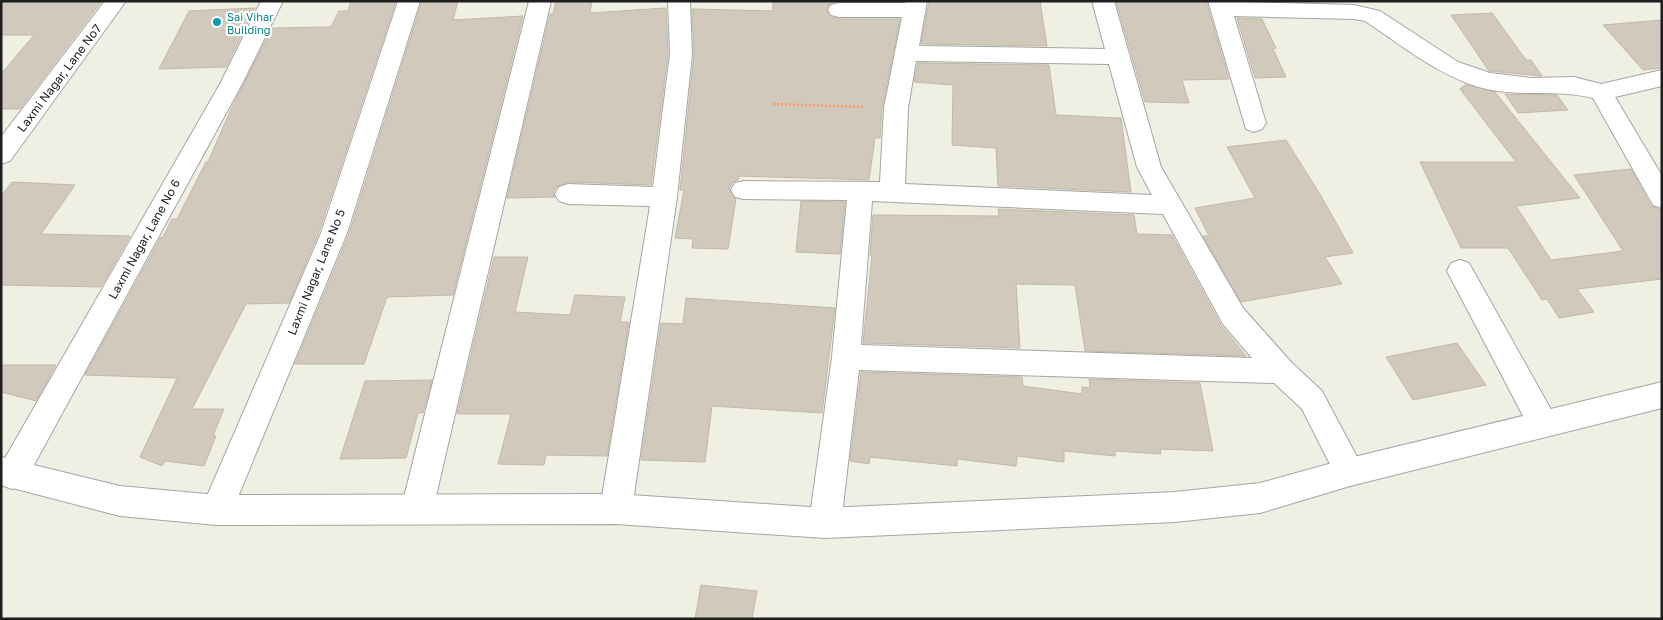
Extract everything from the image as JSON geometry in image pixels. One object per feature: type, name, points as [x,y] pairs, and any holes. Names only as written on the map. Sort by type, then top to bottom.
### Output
[{"type":"street","name":"Laxmi Nagar, Lane No7","points":[[1,154],[116,1]]},
{"type":"street","name":"Laxmi Nagar, Lane No 6","points":[[7,473],[231,84],[272,1]]},
{"type":"street","name":"Laxmi Nagar, Lane No 5","points":[[216,510],[334,233],[409,1]]},
{"type":"street","points":[[417,509],[540,1]]},
{"type":"street","points":[[616,509],[664,197],[682,54],[679,1]]},
{"type":"street","points":[[1103,1],[1149,167],[1233,316],[1281,371],[1312,400],[1350,472]]},
{"type":"street","points":[[1254,123],[1220,5],[1354,12],[1372,16],[1450,67],[1487,81],[1532,86],[1574,85],[1601,92],[1661,79]]},
{"type":"street","points":[[839,10],[915,6],[908,53],[896,108],[892,194]]},
{"type":"street","points":[[908,53],[1119,57]]},
{"type":"street","points":[[1601,92],[1662,198]]},
{"type":"street","points":[[744,190],[860,192],[1170,205]]},
{"type":"street","points":[[825,523],[846,357],[860,192]]},
{"type":"street","points":[[568,194],[664,197]]},
{"type":"street","points":[[1460,271],[1543,424]]},
{"type":"street","points":[[846,357],[1281,371]]},
{"type":"street","points":[[7,473],[120,500],[216,510],[616,509],[825,523],[1175,507],[1260,498],[1350,472],[1662,395]]},
{"type":"path","points":[[773,104],[896,108]]},
{"type":"building","points":[[1,1],[102,1],[20,109],[1,109],[1,74],[34,35],[1,35]]},
{"type":"building","points":[[351,1],[396,1],[319,232],[289,303],[246,304],[192,409],[224,409],[204,466],[165,461],[162,466],[140,457],[177,378],[85,375],[161,237],[163,237],[172,219],[177,219],[206,162],[208,162],[231,109],[272,28],[331,27],[339,11],[348,11]]},
{"type":"building","points":[[422,1],[458,1],[453,20],[523,16],[453,295],[387,297],[364,364],[295,364],[349,234]]},
{"type":"building","points":[[556,1],[592,1],[590,13],[666,8],[668,54],[651,185],[568,182],[557,186],[553,193],[555,197],[507,198],[550,14],[553,14]]},
{"type":"building","points":[[773,1],[838,1],[831,3],[826,9],[831,17],[839,19],[900,19],[882,108],[880,138],[875,138],[869,180],[739,176],[738,180],[733,182],[729,189],[736,199],[728,249],[692,248],[693,239],[675,238],[684,190],[680,190],[694,54],[692,9],[773,11]]},
{"type":"building","points":[[929,1],[1040,1],[1047,46],[921,44]]},
{"type":"building","points":[[1116,1],[1206,1],[1229,79],[1182,80],[1189,103],[1145,102]]},
{"type":"building","points":[[255,8],[226,67],[159,69],[189,11]]},
{"type":"building","points":[[1492,13],[1526,60],[1531,60],[1542,76],[1489,71],[1451,15]]},
{"type":"building","points":[[1237,18],[1262,19],[1276,48],[1273,49],[1286,77],[1255,78]]},
{"type":"building","points":[[1662,20],[1662,68],[1643,70],[1603,25]]},
{"type":"building","points":[[918,63],[1049,65],[1056,115],[1121,118],[1131,192],[998,186],[996,148],[952,145],[953,85],[914,82]]},
{"type":"building","points":[[1466,84],[1495,92],[1580,198],[1516,206],[1551,260],[1623,251],[1574,175],[1631,169],[1651,206],[1662,210],[1662,279],[1577,289],[1594,312],[1559,318],[1547,299],[1542,300],[1508,248],[1461,248],[1420,162],[1516,162],[1460,89]]},
{"type":"building","points":[[1505,94],[1557,95],[1568,110],[1518,113]]},
{"type":"building","points":[[1286,140],[1321,196],[1353,253],[1325,257],[1342,284],[1241,302],[1203,236],[1209,236],[1195,208],[1255,198],[1227,147]]},
{"type":"building","points":[[12,182],[75,185],[41,234],[130,236],[101,287],[1,285],[1,196]]},
{"type":"building","points":[[801,201],[845,202],[840,254],[796,252]]},
{"type":"building","points":[[998,209],[1134,215],[1137,234],[1172,235],[1221,325],[1246,356],[1085,351],[1075,285],[1016,284],[1020,348],[863,343],[872,255],[870,255],[873,215],[999,216]]},
{"type":"building","points":[[494,257],[528,257],[515,312],[570,315],[575,295],[625,297],[620,322],[629,322],[607,456],[546,455],[544,465],[498,464],[511,414],[457,414]]},
{"type":"building","points":[[686,298],[835,308],[822,413],[712,406],[705,462],[641,460],[661,323],[683,324]]},
{"type":"building","points":[[1457,343],[1486,385],[1413,400],[1386,357]]},
{"type":"building","points":[[1,365],[56,365],[36,401],[1,392]]},
{"type":"building","points":[[861,372],[1022,377],[1023,386],[1082,394],[1082,387],[1090,388],[1089,379],[1200,383],[1213,451],[1160,449],[1161,454],[1115,451],[1115,456],[1064,451],[1064,462],[1017,456],[1016,466],[957,459],[957,466],[870,457],[869,464],[850,461]]},
{"type":"building","points":[[432,380],[423,413],[418,413],[406,458],[340,459],[365,381]]},
{"type":"building","points":[[701,585],[757,591],[752,619],[695,619]]},
{"type":"place","name":"Sai Vihar Building","points":[[217,22]]}]
